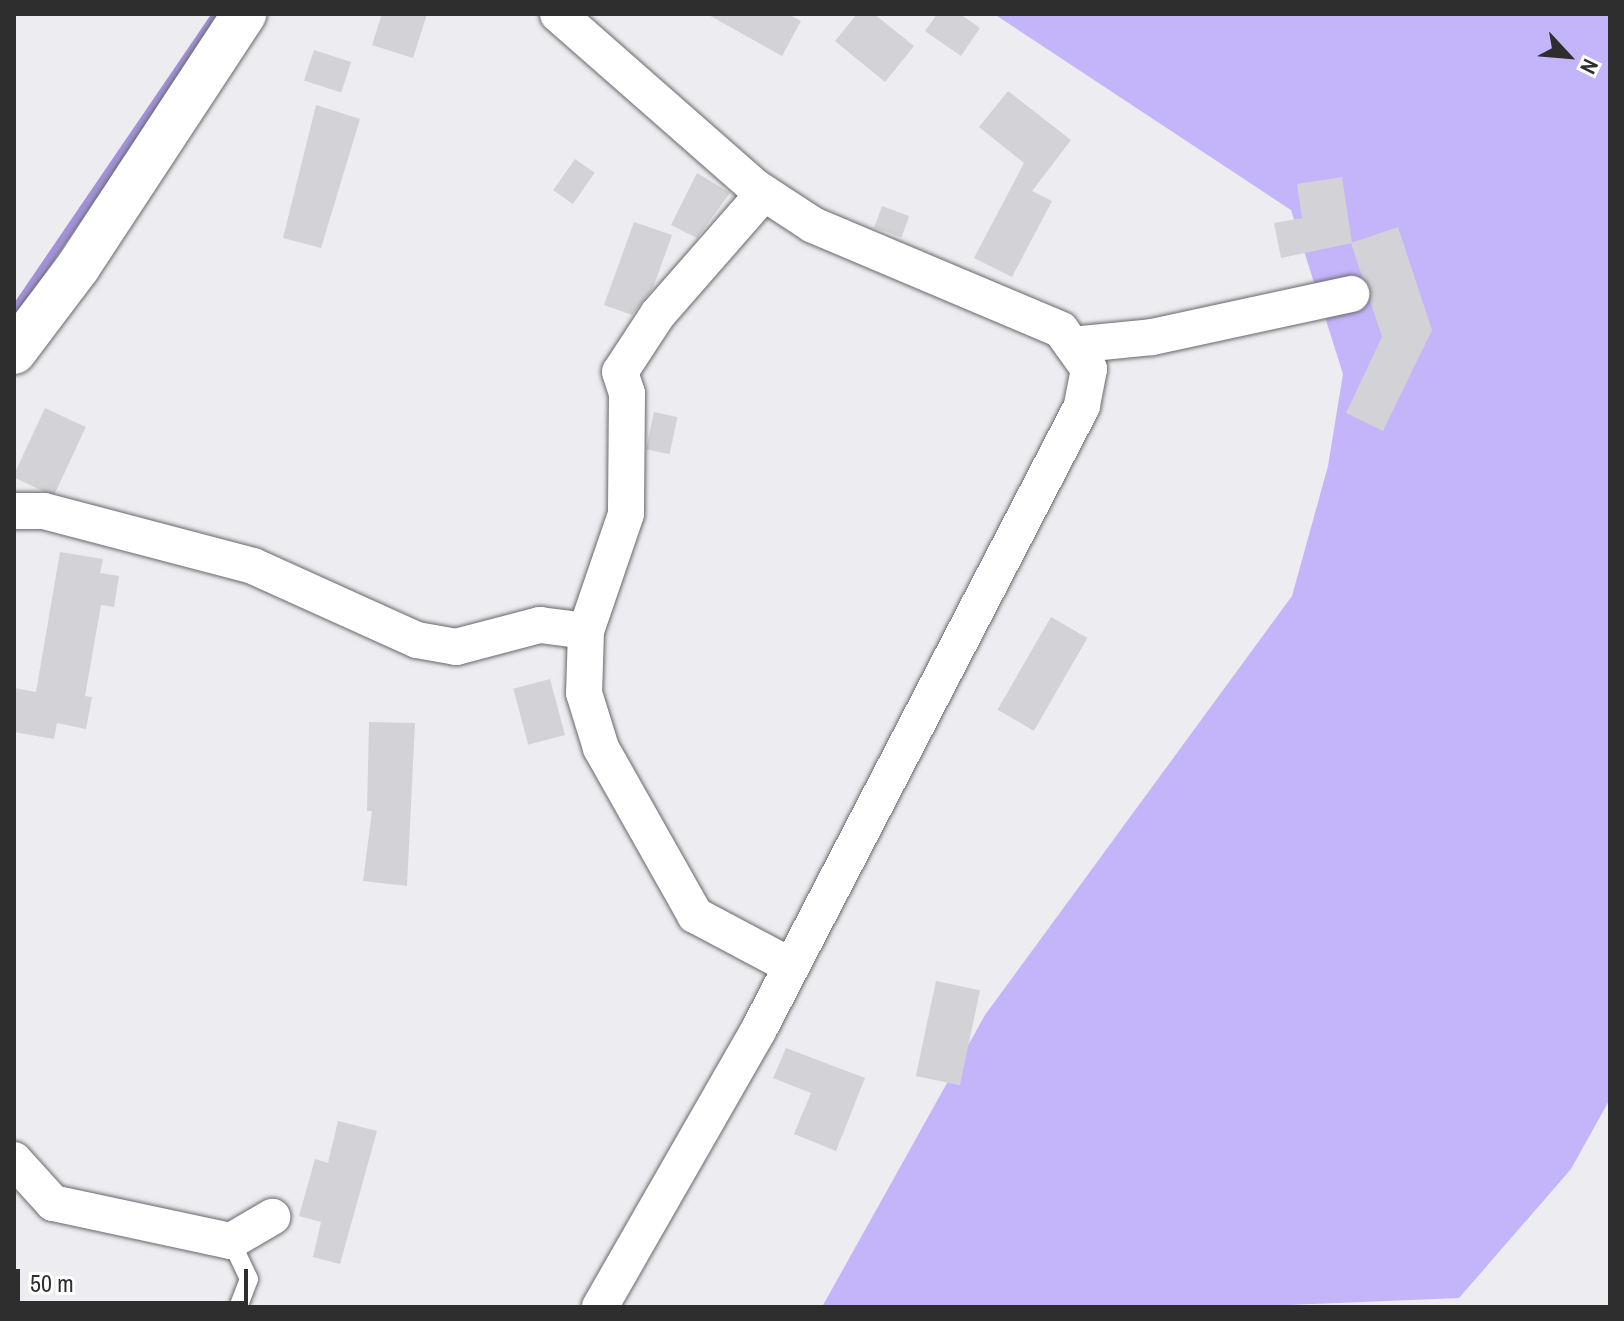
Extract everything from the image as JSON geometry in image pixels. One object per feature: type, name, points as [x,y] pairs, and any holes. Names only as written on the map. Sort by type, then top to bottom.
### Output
[{"type":"street","points":[[14,352],[78,267],[244,14]]},
{"type":"street","points":[[558,14],[764,193],[813,225],[1061,330],[1089,369],[1082,406],[791,966],[600,1307]]},
{"type":"street","points":[[764,193],[658,314],[620,372],[627,393],[626,514],[586,631],[584,693],[601,748],[695,915],[791,966]]},
{"type":"street","points":[[1072,345],[1152,337],[1351,294]]},
{"type":"street","points":[[14,511],[44,511],[253,566],[417,640],[456,647],[540,625],[586,631]]},
{"type":"street","points":[[14,1160],[53,1203],[231,1241],[272,1217]]},
{"type":"lane","points":[[231,1241],[249,1279],[238,1307]]},
{"type":"shaded area","points":[[994,14],[1610,14],[1610,1099],[1571,1169],[1459,1298],[1236,1307],[822,1307],[985,1015],[1292,596],[1328,466],[1343,374],[1291,210]]},
{"type":"building","points":[[382,14],[427,14],[413,58],[372,45]]},
{"type":"building","points":[[707,14],[788,14],[801,21],[782,56]]},
{"type":"building","points":[[857,14],[874,14],[914,46],[885,82],[835,41]]},
{"type":"building","points":[[937,14],[960,14],[980,28],[961,56],[925,31]]},
{"type":"building","points":[[314,50],[351,62],[341,92],[304,80]]},
{"type":"building","points":[[1008,91],[1071,140],[1032,191],[1052,201],[1012,277],[974,258],[1024,163],[979,127]]},
{"type":"building","points":[[316,105],[360,119],[321,248],[283,238]]},
{"type":"building","points":[[575,159],[595,173],[573,204],[553,190]]},
{"type":"building","points":[[697,173],[730,193],[697,238],[671,225]]},
{"type":"building","points":[[1342,177],[1352,243],[1281,258],[1274,223],[1302,218],[1297,184]]},
{"type":"building","points":[[882,206],[909,216],[901,238],[874,228]]},
{"type":"building","points":[[634,222],[672,235],[653,288],[632,315],[604,305]]},
{"type":"building","points":[[1398,227],[1432,330],[1383,431],[1346,413],[1382,337],[1351,243]]},
{"type":"building","points":[[45,408],[86,427],[54,496],[14,477]]},
{"type":"building","points":[[654,412],[677,417],[670,454],[646,449]]},
{"type":"building","points":[[60,552],[103,559],[100,573],[119,576],[114,607],[101,605],[85,696],[92,697],[86,729],[57,723],[54,739],[14,732],[14,688],[36,692]]},
{"type":"building","points":[[1051,617],[1087,638],[1034,731],[998,710]]},
{"type":"building","points":[[550,679],[565,735],[528,745],[513,689]]},
{"type":"building","points":[[369,722],[415,723],[407,886],[363,881],[372,811],[367,811]]},
{"type":"building","points":[[936,981],[980,990],[960,1085],[916,1076]]},
{"type":"building","points":[[786,1048],[865,1078],[836,1151],[794,1134],[811,1093],[773,1078]]},
{"type":"building","points":[[338,1121],[377,1131],[340,1264],[313,1257],[321,1222],[299,1216],[315,1159],[328,1163]]},
{"type":"waterway","points":[[14,310],[216,14]]}]
